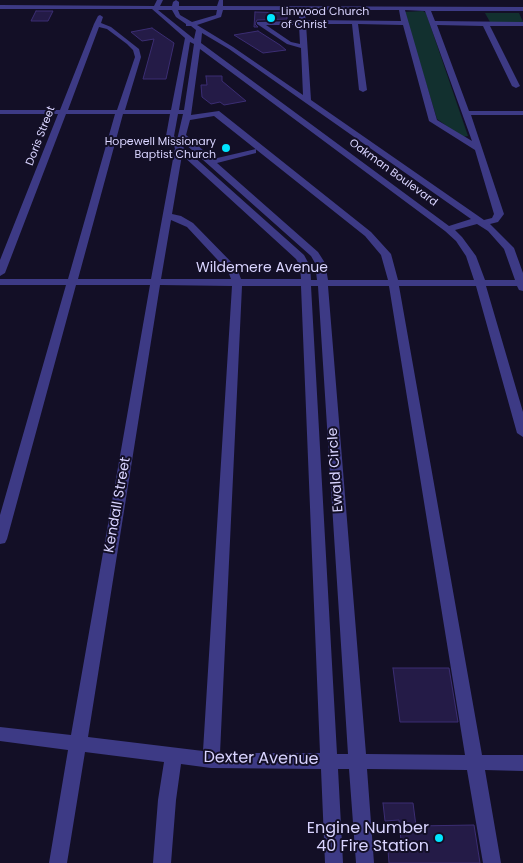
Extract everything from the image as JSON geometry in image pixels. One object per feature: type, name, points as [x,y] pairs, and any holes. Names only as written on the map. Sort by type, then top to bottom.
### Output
[{"type":"street","points":[[156,8],[160,0]]},
{"type":"street","points":[[266,0],[266,8]]},
{"type":"street","points":[[350,0],[352,8]]},
{"type":"street","points":[[434,0],[437,8]]},
{"type":"street","points":[[0,7],[156,8],[176,4],[204,8],[221,4],[266,8],[523,9]]},
{"type":"street","name":"Oakman Boulevard","points":[[176,4],[175,13],[181,18],[231,48],[290,92],[307,100],[499,235],[509,248],[522,285]]},
{"type":"street","points":[[176,27],[192,25],[219,16],[221,4]]},
{"type":"street","name":"Doris Street","points":[[0,273],[104,8]]},
{"type":"street","name":"Oakman Boulevard","points":[[156,8],[157,12],[188,37],[273,96],[448,228],[459,239],[471,256],[480,283],[523,434]]},
{"type":"street","points":[[181,18],[199,14],[204,8]]},
{"type":"street","points":[[302,8],[307,100]]},
{"type":"street","points":[[401,8],[433,121],[479,150]]},
{"type":"street","points":[[427,8],[479,150],[499,214],[495,220],[448,228]]},
{"type":"street","points":[[195,15],[203,22]]},
{"type":"street","points":[[303,47],[289,42],[259,23],[405,23]]},
{"type":"street","points":[[355,23],[363,90]]},
{"type":"street","points":[[432,23],[523,24]]},
{"type":"street","points":[[485,23],[516,86]]},
{"type":"street","points":[[0,539],[74,282],[120,112],[138,57],[138,52],[109,28],[97,24]]},
{"type":"street","name":"Kendall Street","points":[[58,863],[167,216],[187,115],[199,30]]},
{"type":"street","name":"Kendall Street","points":[[181,142],[170,136],[188,37]]},
{"type":"street","points":[[195,61],[201,58],[217,58]]},
{"type":"street","points":[[0,112],[174,112],[187,115],[216,113],[368,234],[386,254],[393,282],[492,863]]},
{"type":"street","points":[[465,112],[523,113]]},
{"type":"street","name":"Ewald Circle","points":[[181,142],[211,162],[315,254],[320,262],[365,863]]},
{"type":"street","name":"Ewald Circle","points":[[181,142],[300,257],[305,266],[334,863]]},
{"type":"street","points":[[211,162],[253,151]]},
{"type":"street","points":[[167,216],[178,218],[190,225],[233,270],[237,282],[211,760]]},
{"type":"street","name":"Wildemere Avenue","points":[[0,282],[393,282],[522,285]]},
{"type":"street","name":"Dexter Avenue","points":[[0,734],[211,760],[523,763]]},
{"type":"street","points":[[162,863],[167,800],[174,755]]},
{"type":"green space","points":[[423,11],[426,13],[468,136],[462,137],[437,119],[404,12]]},
{"type":"green space","points":[[485,13],[519,13],[523,22],[490,22]]},
{"type":"building","points":[[36,11],[53,11],[48,21],[31,21]]},
{"type":"building","name":"Linwood Church of Christ","points":[[255,12],[287,13],[287,19],[257,20],[255,24],[258,27],[254,27]]},
{"type":"building","points":[[152,28],[174,43],[166,79],[143,79],[154,39],[142,41],[131,32]]},
{"type":"building","points":[[258,31],[286,50],[263,53],[234,35]]},
{"type":"building","points":[[206,76],[222,76],[222,81],[246,101],[224,105],[220,102],[211,104],[202,97],[201,85],[207,85]]},
{"type":"building","points":[[393,668],[449,668],[458,722],[400,722]]},
{"type":"building","name":"Engine Number 40 Fire Station","points":[[383,803],[413,803],[416,826],[474,825],[480,863],[389,863],[388,850],[402,850],[399,820],[385,821]]},
{"type":"place","name":"Linwood Church of Christ","points":[[271,18]]},
{"type":"place","name":"Hopewell Missionary Baptist Church","points":[[226,148]]},
{"type":"place","name":"Engine Number 40 Fire Station","points":[[439,838]]}]
